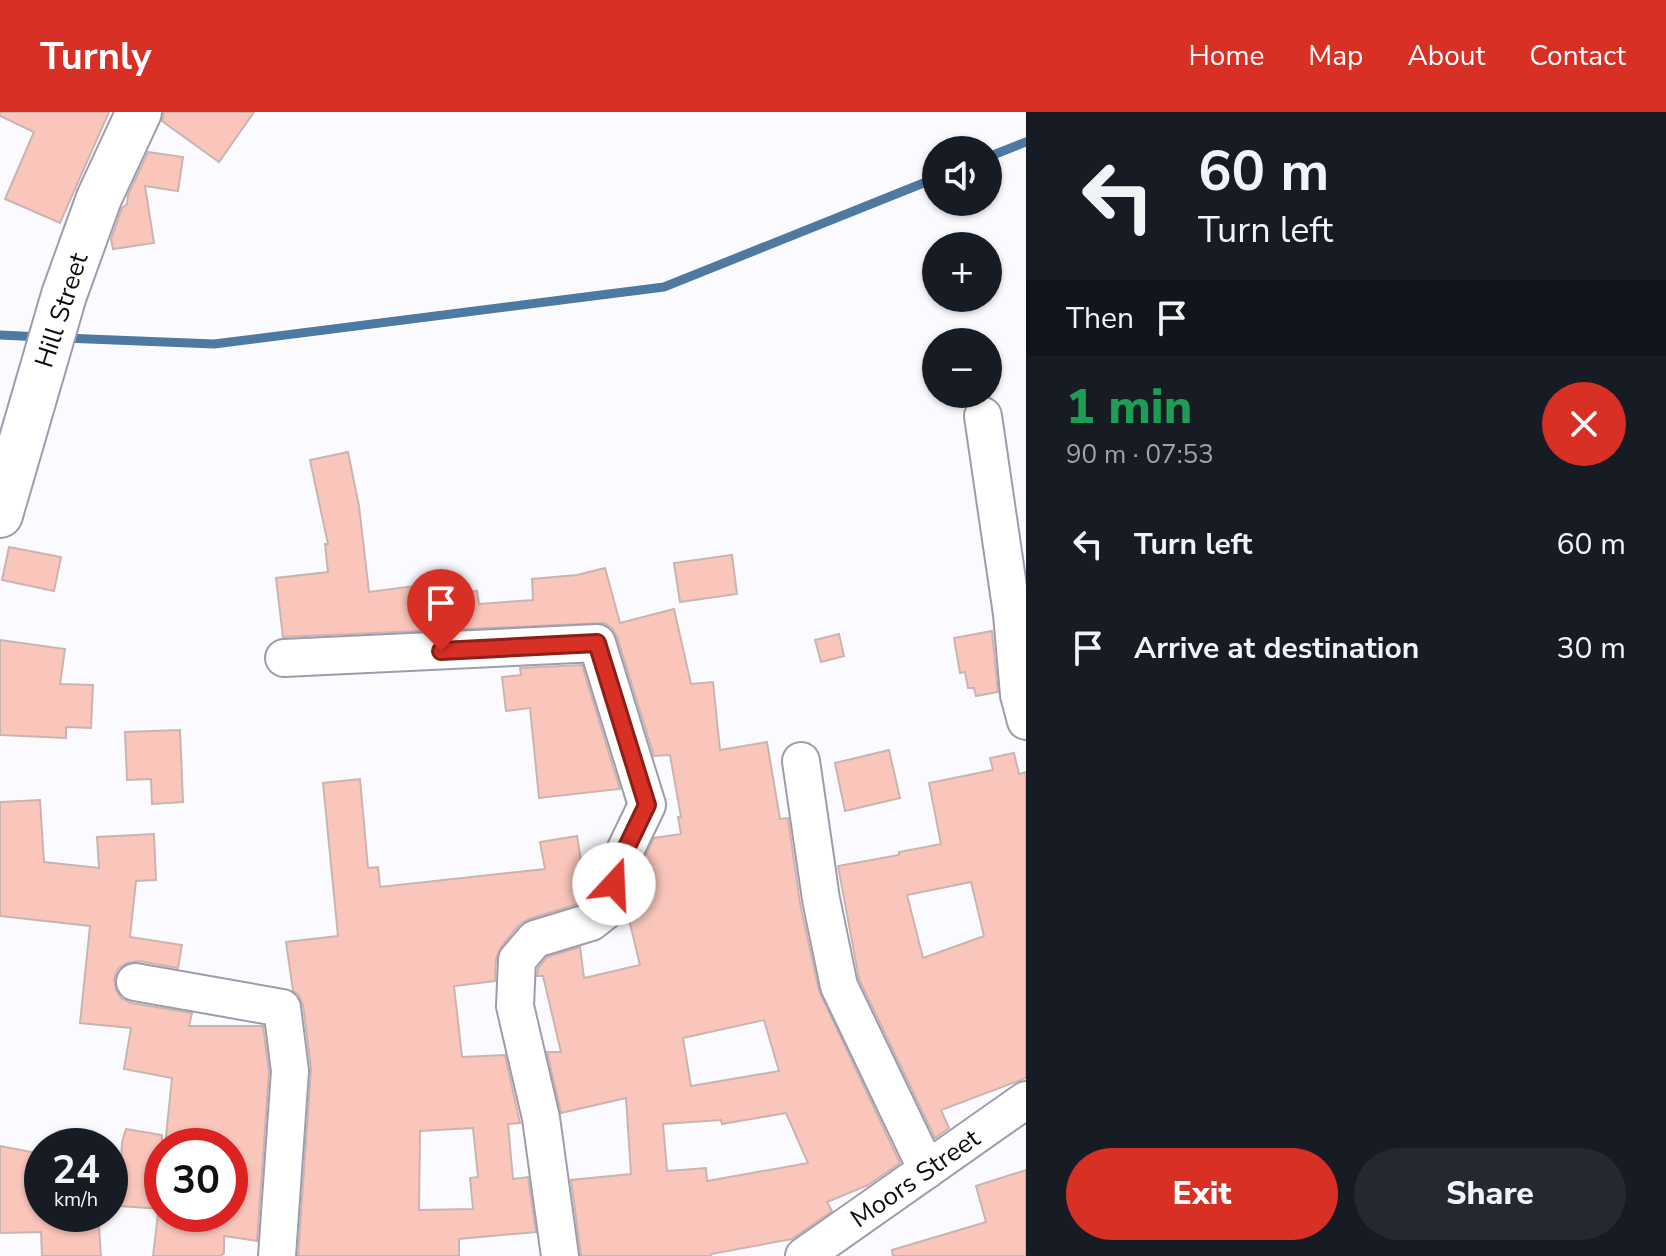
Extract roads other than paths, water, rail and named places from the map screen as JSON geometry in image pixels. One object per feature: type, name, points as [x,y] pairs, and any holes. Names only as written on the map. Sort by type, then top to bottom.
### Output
[{"type":"main road","name":"Hill Street","points":[[0,515],[64,295],[99,198],[139,112]]},
{"type":"street","points":[[983,416],[1012,614],[1019,695],[1026,721]]},
{"type":"street","points":[[284,658],[597,643],[647,805],[622,857],[605,911],[591,922],[535,939],[517,960],[515,1006],[541,1118],[560,1256]]},
{"type":"street","points":[[801,761],[821,899],[839,986],[927,1170]]},
{"type":"street","points":[[135,982],[282,1008],[290,1071],[277,1256]]},
{"type":"street","name":"Moors Street","points":[[804,1256],[1026,1100]]},
{"type":"waterway","points":[[1002,151],[1026,142]]},
{"type":"waterway","points":[[64,338],[214,344],[664,287],[922,184]]},
{"type":"waterway","points":[[0,335],[41,337]]}]
